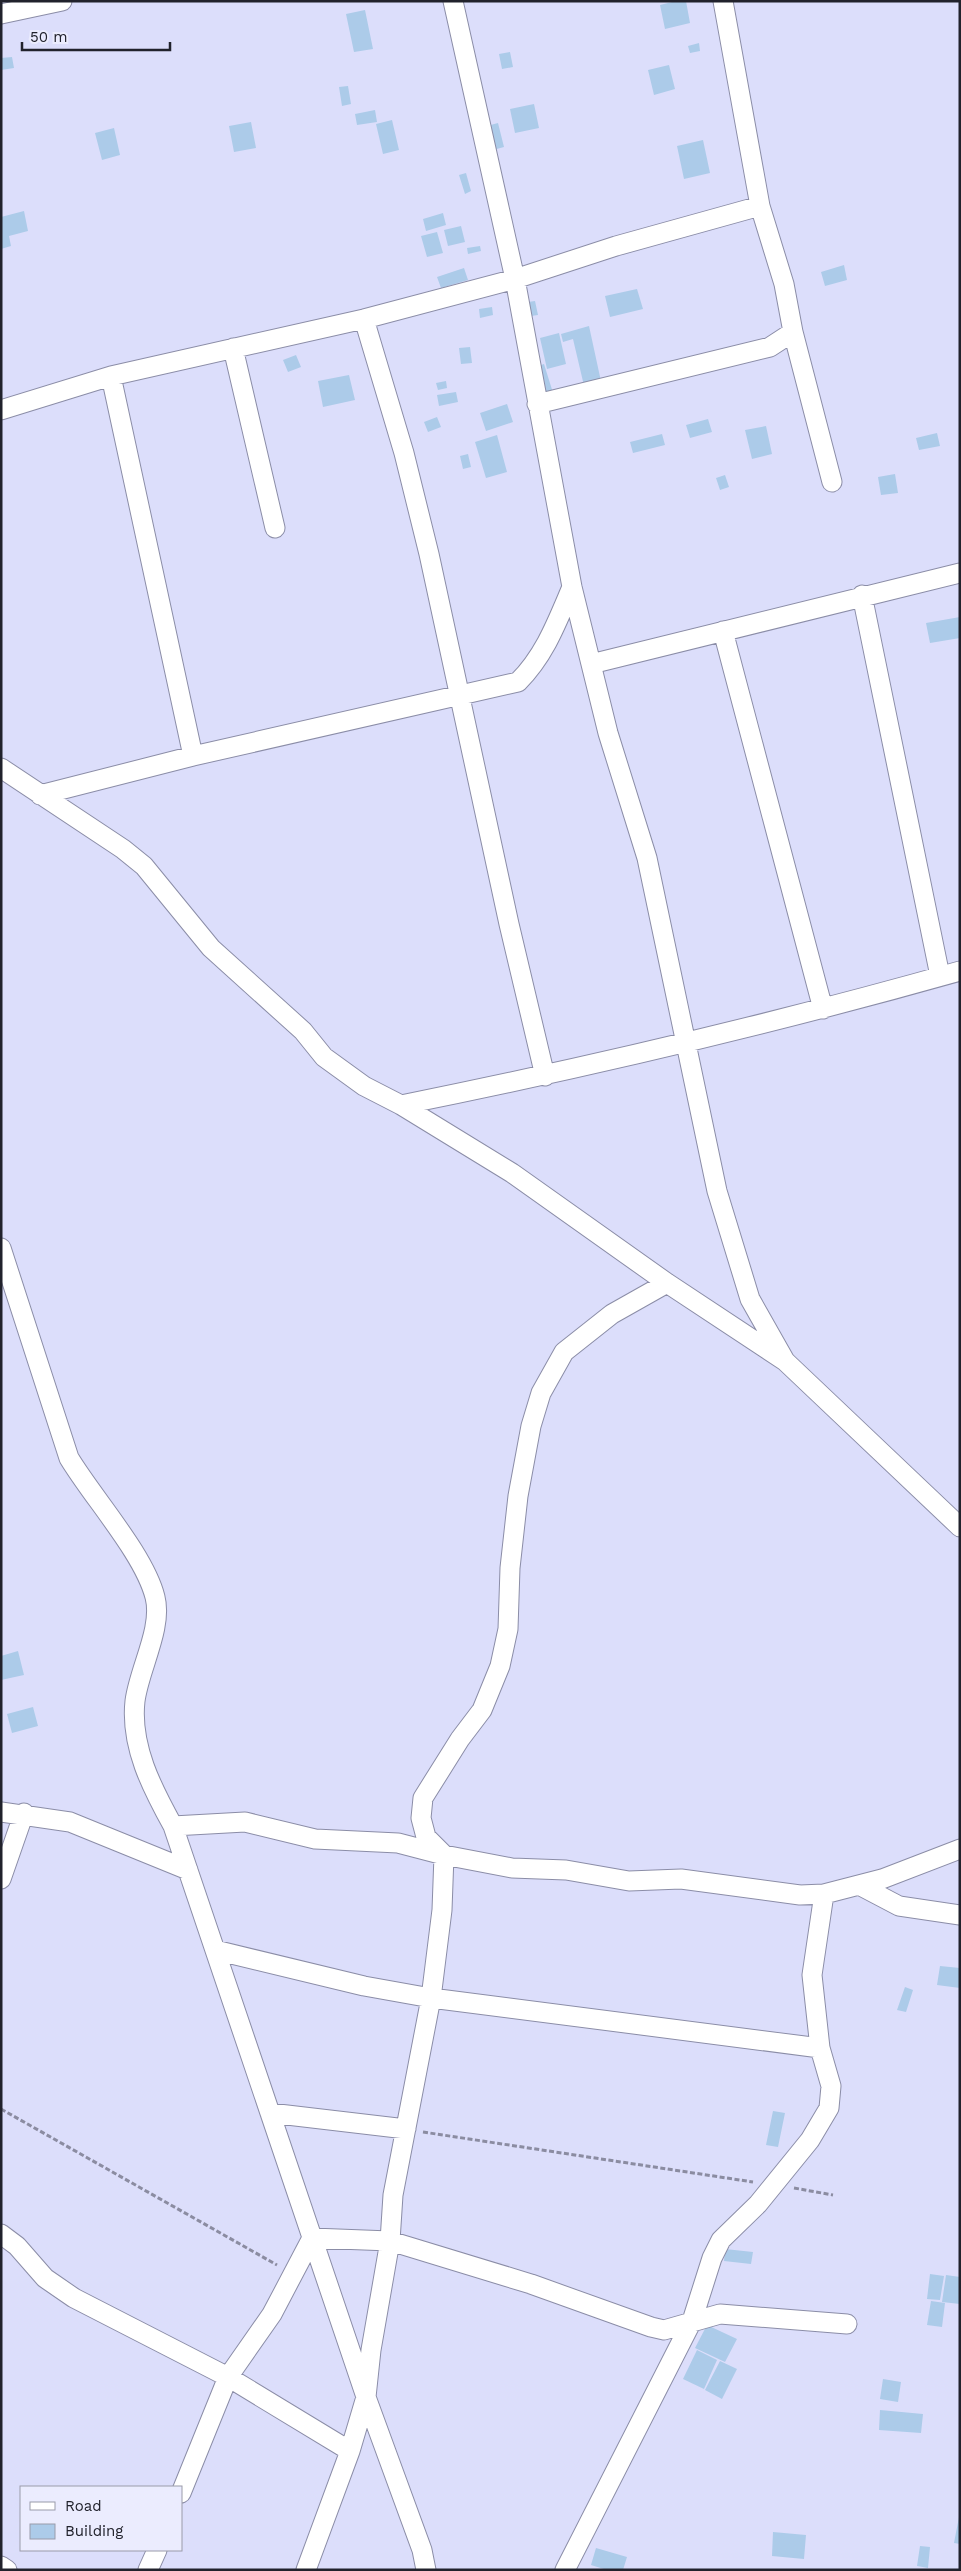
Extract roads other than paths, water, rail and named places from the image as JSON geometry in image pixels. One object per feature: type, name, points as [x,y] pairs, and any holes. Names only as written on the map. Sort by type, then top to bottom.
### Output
[{"type":"street","points":[[1,14],[62,1]]},
{"type":"street","points":[[453,1],[515,279],[572,587],[608,733],[647,858],[716,1191],[750,1298],[785,1361]]},
{"type":"street","points":[[723,1],[760,206],[784,284],[793,332],[832,482]]},
{"type":"street","points":[[1,410],[111,376],[364,319],[515,279],[616,246],[760,206]]},
{"type":"street","points":[[364,319],[415,499],[545,1076]]},
{"type":"street","points":[[537,404],[770,347],[793,332]]},
{"type":"street","points":[[232,348],[275,528]]},
{"type":"street","points":[[111,376],[193,756]]},
{"type":"street","points":[[591,664],[960,573]]},
{"type":"street","points":[[40,796],[193,756],[460,697],[518,682],[533,667],[550,641],[572,587]]},
{"type":"street","points":[[862,596],[940,976]]},
{"type":"street","points":[[723,631],[823,1009]]},
{"type":"street","points":[[1,768],[40,796],[123,849],[144,866],[211,948],[303,1031],[324,1057],[364,1086],[402,1105],[512,1173],[667,1283],[785,1361],[960,1527]]},
{"type":"street","points":[[402,1105],[545,1076],[823,1009],[960,971]]},
{"type":"street","points":[[1,1248],[69,1458],[84,1485],[129,1545],[156,1597],[157,1616],[135,1700],[135,1726],[140,1756],[173,1826],[366,2397],[422,2550],[426,2570]]},
{"type":"street","points":[[306,2570],[350,2451],[366,2397],[370,2350],[390,2240],[393,2195],[431,1998],[442,1910],[444,1855],[426,1838],[421,1818],[423,1798],[454,1747],[482,1710],[500,1666],[508,1629],[510,1568],[518,1496],[531,1426],[541,1393],[564,1352],[612,1314],[667,1283]]},
{"type":"street","points":[[1,1812],[24,1813],[70,1822],[188,1870]]},
{"type":"street","points":[[1,1879],[24,1813]]},
{"type":"street","points":[[173,1826],[245,1822],[315,1839],[398,1843],[444,1855],[512,1868],[566,1870],[629,1881],[681,1879],[800,1895],[824,1894],[859,1885],[920,1866],[960,1849]]},
{"type":"street","points":[[859,1885],[899,1906],[960,1915]]},
{"type":"street","points":[[565,2570],[692,2321],[712,2258],[721,2240],[758,2204],[810,2140],[829,2108],[831,2086],[820,2048],[812,1976],[824,1894]]},
{"type":"street","points":[[215,1950],[364,1986],[431,1998],[820,2048]]},
{"type":"street","points":[[270,2113],[406,2129]]},
{"type":"street","points":[[1,2234],[17,2246],[44,2278],[74,2298],[228,2377],[350,2451]]},
{"type":"street","points":[[312,2238],[390,2240],[531,2284],[650,2327],[664,2330],[720,2314],[847,2324]]},
{"type":"street","points":[[182,2491],[228,2377],[272,2314],[291,2274],[312,2238]]},
{"type":"street","points":[[148,2570],[157,2551]]},
{"type":"street","points":[[1,2566],[7,2570]]}]
